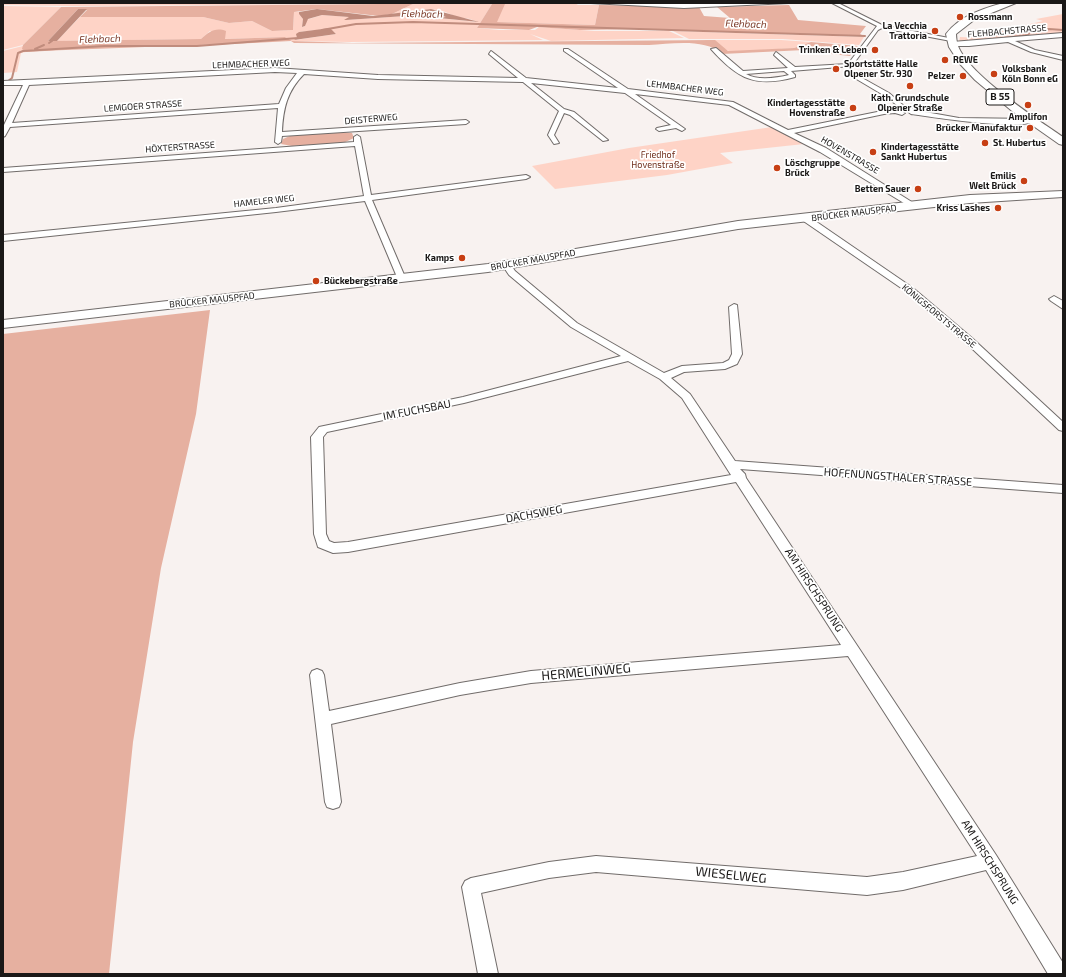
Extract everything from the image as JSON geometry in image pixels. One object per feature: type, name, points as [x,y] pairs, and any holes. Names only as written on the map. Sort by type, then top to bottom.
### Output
[{"type":"main road","points":[[951,41],[951,34],[960,24],[992,9],[1012,3]]},
{"type":"main road","name":"B 55","points":[[951,41],[966,65],[1016,110],[1063,142]]},
{"type":"main road","name":"BRÜCKER MAUSPFAD","points":[[3,324],[507,266],[722,228],[990,198],[1063,194]]},
{"type":"street","points":[[593,3],[684,6],[787,3]]},
{"type":"street","name":"FLEHBACHSTRASSE","points":[[834,3],[881,26],[969,44],[1063,35]]},
{"type":"street","points":[[742,73],[850,64],[876,30],[881,26]]},
{"type":"street","points":[[1010,41],[1033,51],[1063,58]]},
{"type":"street","points":[[714,49],[747,78],[754,80],[793,76],[786,70]]},
{"type":"street","name":"LEHMBACHER WEG","points":[[566,50],[679,128],[659,129]]},
{"type":"street","points":[[491,53],[562,111],[572,113],[605,140]]},
{"type":"street","points":[[776,54],[794,69]]},
{"type":"street","name":"LEHMBACHER WEG","points":[[6,83],[262,71],[378,77],[524,80],[731,103],[787,132]]},
{"type":"street","points":[[277,149],[281,106],[287,88],[302,72]]},
{"type":"street","name":"HOVENSTRASSE","points":[[855,76],[872,88],[882,91],[903,108]]},
{"type":"street","points":[[3,135],[27,83]]},
{"type":"street","name":"LEMGOER STRASSE","points":[[7,124],[281,106]]},
{"type":"street","name":"HOVENSTRASSE","points":[[895,111],[896,108],[903,108],[910,109],[911,112]]},
{"type":"street","points":[[556,143],[552,135],[562,111]]},
{"type":"street","name":"HOVENSTRASSE","points":[[787,132],[895,111],[905,113],[911,112],[959,120],[1005,122],[1031,120]]},
{"type":"street","name":"DEISTERWEG","points":[[278,134],[357,130],[465,119],[469,131]]},
{"type":"street","points":[[357,130],[358,144],[368,199],[401,277]]},
{"type":"street","name":"HOVENSTRASSE","points":[[787,132],[829,154],[912,206]]},
{"type":"street","name":"HÖXTERSTRASSE","points":[[3,170],[358,144]]},
{"type":"street","name":"HAMELER WEG","points":[[3,238],[276,210],[526,177]]},
{"type":"street","name":"KÖNIGSFORSTSTRASSE","points":[[805,218],[863,255],[910,291],[998,367],[1063,428]]},
{"type":"street","name":"AM HIRSCHSPRUNG","points":[[507,266],[512,273],[559,314],[574,325],[664,377],[686,396],[737,471],[990,861],[1059,974]]},
{"type":"street","points":[[1054,299],[1063,306]]},
{"type":"street","points":[[664,377],[682,370],[725,366],[733,362],[737,354],[734,307]]},
{"type":"street","name":"IM FUCHSBAU","points":[[328,547],[323,544],[320,527],[317,437],[323,429],[464,400],[630,357]]},
{"type":"street","name":"DACHSWEG","points":[[328,547],[348,547],[737,471]]},
{"type":"street","name":"HOFFNUNGSTHALER STRASSE","points":[[737,471],[1063,489]]},
{"type":"street","name":"HERMELINWEG","points":[[323,719],[460,689],[531,677],[853,650]]},
{"type":"street","points":[[317,675],[333,802]]},
{"type":"street","name":"WIESELWEG","points":[[488,974],[471,887],[549,870],[596,864],[826,884],[866,886],[903,881],[990,861]]},
{"type":"green space","points":[[3,3],[339,4],[74,6],[3,5]]},
{"type":"green space","points":[[415,3],[575,3],[578,5],[599,5],[595,25],[497,22],[492,4],[477,28],[499,30],[535,30],[539,27],[594,31],[669,31],[684,38],[551,41],[530,34],[543,40],[350,42],[292,41],[285,37],[224,39],[210,31],[201,39],[57,41],[80,17],[203,17],[229,23],[252,21],[272,31],[293,30],[294,12],[299,12],[303,19],[302,27],[305,26],[306,20],[322,15],[350,17],[346,20],[435,14],[446,17],[439,18],[477,22],[470,19],[457,17],[443,11],[431,9],[392,14]],"holes":[[[330,29],[336,34],[295,40],[299,32]]]},
{"type":"green space","points":[[3,6],[61,7],[23,45],[3,50]]},
{"type":"green space","points":[[1063,14],[1063,33],[959,42],[960,37],[979,38],[996,32],[1043,21],[1036,19]]},
{"type":"green space","points":[[673,31],[864,37],[859,45],[783,39],[689,39]]},
{"type":"green space","points":[[704,40],[781,40],[811,42],[794,48],[731,52]]},
{"type":"green space","points":[[23,46],[23,50],[26,52],[21,53],[17,72],[3,73],[3,51]]},
{"type":"green space","name":"Friedhof Hovenstraße","points":[[772,127],[804,144],[720,153],[733,163],[667,175],[555,189],[532,166],[629,148]]},
{"type":"shaded area","points":[[413,4],[392,14],[379,16],[317,9],[294,12],[293,30],[272,31],[252,21],[229,23],[203,17],[80,17],[87,10],[78,9],[48,41],[201,39],[210,32],[222,30],[226,31],[225,39],[285,37],[292,41],[352,43],[715,40],[728,51],[794,48],[811,42],[858,46],[850,56],[831,54],[825,49],[722,54],[707,46],[687,43],[649,45],[294,43],[291,41],[26,52],[22,49],[23,45],[61,7]]},
{"type":"shaded area","points":[[492,4],[505,4],[497,22],[595,25],[599,5],[699,7],[704,16],[730,18],[717,7],[789,5],[798,20],[866,26],[860,34],[864,36],[641,29],[580,30],[537,27],[529,30],[477,28]]},
{"type":"shaded area","points":[[338,132],[352,133],[354,138],[343,143],[292,146],[281,144],[283,139],[292,135]]},
{"type":"shaded area","points":[[210,310],[196,414],[161,568],[133,742],[109,974],[3,974],[3,334]]},
{"type":"water","points":[[78,9],[87,9],[57,41],[48,41]]},
{"type":"water","points":[[317,9],[373,16],[431,9],[479,22],[438,18],[446,17],[435,14],[346,20],[344,20],[349,17],[322,15],[308,19],[305,26],[302,27],[303,19],[299,12]]},
{"type":"water","points":[[330,28],[336,34],[294,40],[297,38],[296,34],[299,32]]},
{"type":"waterway","name":"Flehbach","points":[[322,30],[356,24],[413,22],[865,36]]},
{"type":"waterway","name":"Flehbach","points":[[987,40],[1028,35],[1030,32],[1049,29],[1063,30]]},
{"type":"waterway","name":"Flehbach","points":[[3,85],[12,78],[18,53],[23,51],[105,46],[197,46],[298,38]]},
{"type":"waterway","name":"Flehbach","points":[[35,49],[44,45]]},
{"type":"place","name":"Rossmann","points":[[960,17]]},
{"type":"place","name":"La Vecchia Trattoria","points":[[935,31]]},
{"type":"place","name":"Trinken & Leben","points":[[875,50]]},
{"type":"place","name":"REWE","points":[[945,60]]},
{"type":"place","name":"Sportstätte Halle Olpener Str. 930","points":[[836,69]]},
{"type":"place","name":"Volksbank Köln Bonn eG","points":[[994,74]]},
{"type":"place","name":"Pelzer","points":[[963,76]]},
{"type":"place","name":"Kath. Grundschule Olpener Straße","points":[[910,86]]},
{"type":"place","name":"Amplifon","points":[[1028,105]]},
{"type":"place","name":"Kindertagesstätte Hovenstraße","points":[[853,108]]},
{"type":"place","name":"Brücker Manufaktur","points":[[1030,128]]},
{"type":"place","name":"St. Hubertus","points":[[985,143]]},
{"type":"place","name":"Kindertagesstätte Sankt Hubertus","points":[[873,152]]},
{"type":"place","name":"Löschgruppe Brück","points":[[777,168]]},
{"type":"place","name":"Emilis Welt Brück","points":[[1024,181]]},
{"type":"place","name":"Betten Sauer","points":[[918,189]]},
{"type":"place","name":"Kriss Lashes","points":[[998,208]]},
{"type":"place","name":"Kamps","points":[[462,258]]},
{"type":"place","name":"Bückebergstraße","points":[[316,281]]}]
